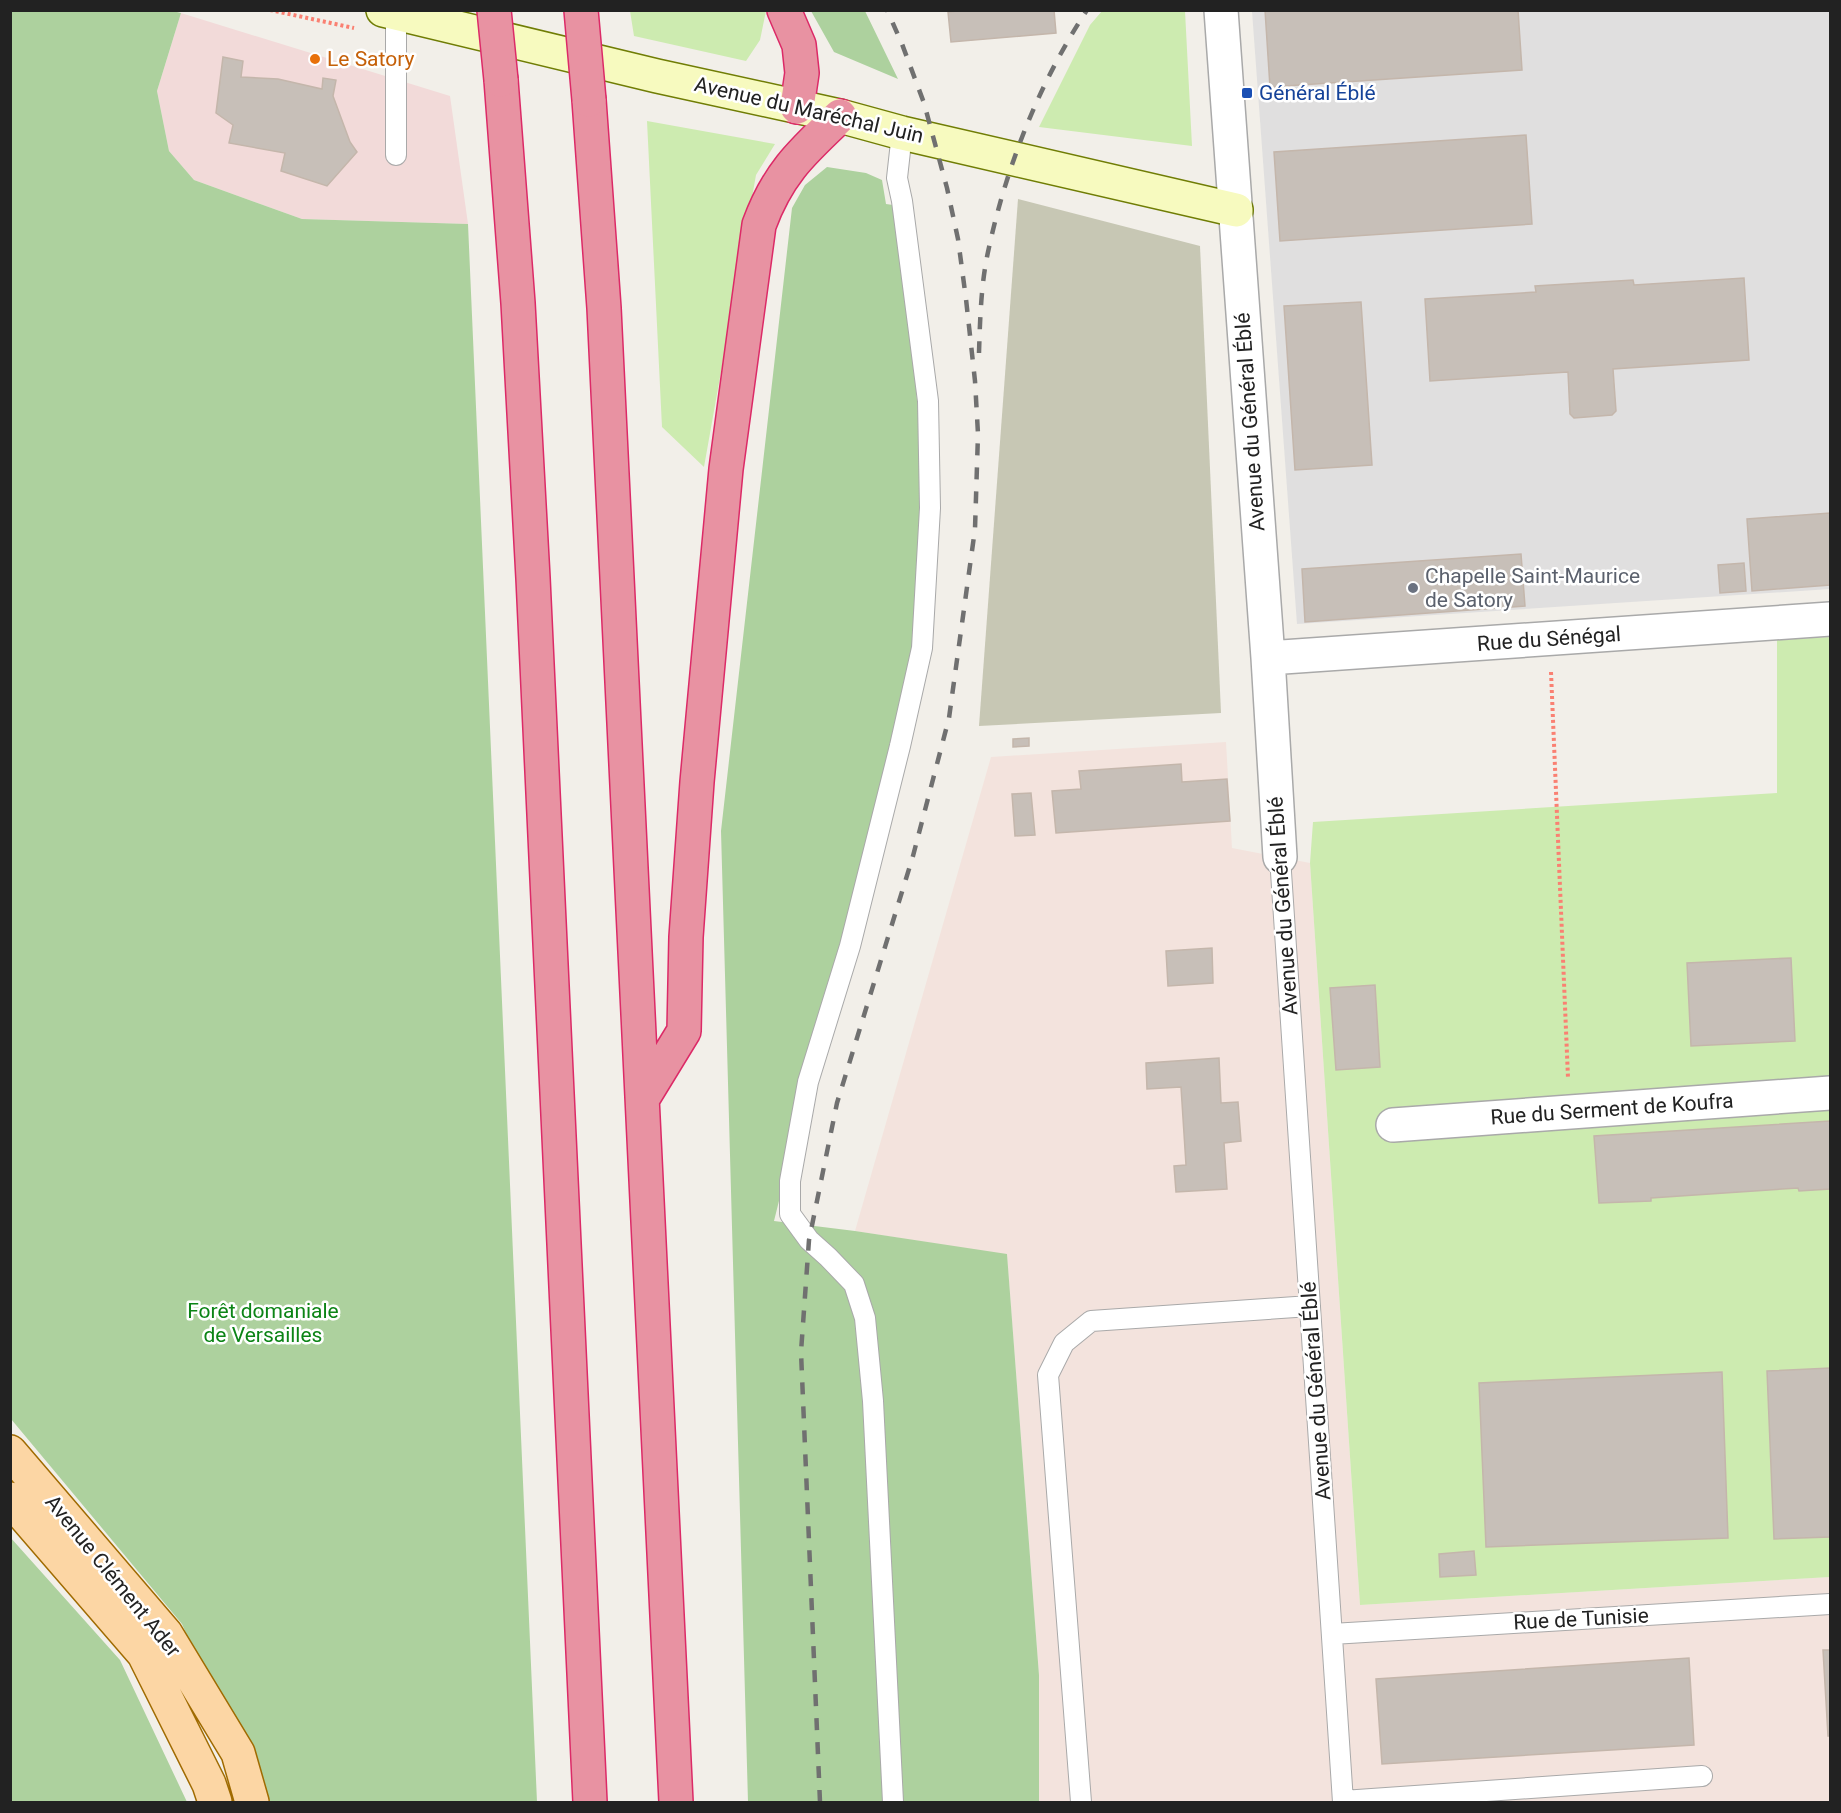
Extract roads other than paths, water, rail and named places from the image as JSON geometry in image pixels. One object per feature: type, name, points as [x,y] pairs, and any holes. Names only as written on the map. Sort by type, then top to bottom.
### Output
[{"type":"highway","points":[[494,10],[518,303],[532,554],[591,1803]]},
{"type":"highway","points":[[581,10],[604,308],[676,1803]]},
{"type":"highway","points":[[784,10],[800,45],[802,73],[798,107]]},
{"type":"highway","points":[[643,1098],[684,1031],[686,937],[696,782],[726,469],[759,225],[768,199],[785,172],[806,148],[840,116]]},
{"type":"main road","name":"Avenue Clément Ader","points":[[10,1452],[166,1634],[238,1753],[252,1803]]},
{"type":"main road","name":"Avenue Clément Ader","points":[[10,1499],[144,1654],[209,1784],[215,1803]]},
{"type":"street","name":"Avenue du Général Éblé","points":[[1221,10],[1268,658],[1280,857]]},
{"type":"street","name":"Avenue du Maréchal Juin","points":[[389,12],[1236,210]]},
{"type":"street","name":"Rue du Sénégal","points":[[1268,658],[1830,619]]},
{"type":"street","name":"Rue du Serment de Koufra","points":[[1393,1125],[1830,1093]]},
{"type":"lane","points":[[389,12],[396,155]]},
{"type":"lane","points":[[893,1803],[873,1401],[865,1318],[854,1284],[809,1240],[790,1214],[790,1181],[808,1082],[850,946],[922,648],[930,508],[928,401],[897,178],[902,133]]},
{"type":"lane","name":"Avenue du Général Éblé","points":[[1280,857],[1343,1802]]},
{"type":"lane","points":[[1081,1803],[1048,1375],[1064,1343],[1091,1321],[1310,1306]]},
{"type":"lane","name":"Rue de Tunisie","points":[[1332,1634],[1830,1604]]},
{"type":"lane","points":[[1343,1802],[1702,1776]]},
{"type":"railway","points":[[820,1802],[801,1352],[809,1240],[837,1103],[913,856],[949,718],[975,529],[978,434],[975,381],[958,239],[924,103],[887,10]]},
{"type":"railway","points":[[979,353],[981,302],[986,264],[1004,189],[1039,96],[1087,10]]},
{"type":"place","name":"Le Satory","points":[[315,59]]},
{"type":"place","name":"Général Éblé","points":[[1247,93]]},
{"type":"place","name":"Chapelle Saint-Maurice de Satory","points":[[1413,588]]},
{"type":"park label","name":"Forêt domaniale de Versailles","points":[[263,1323]]}]
